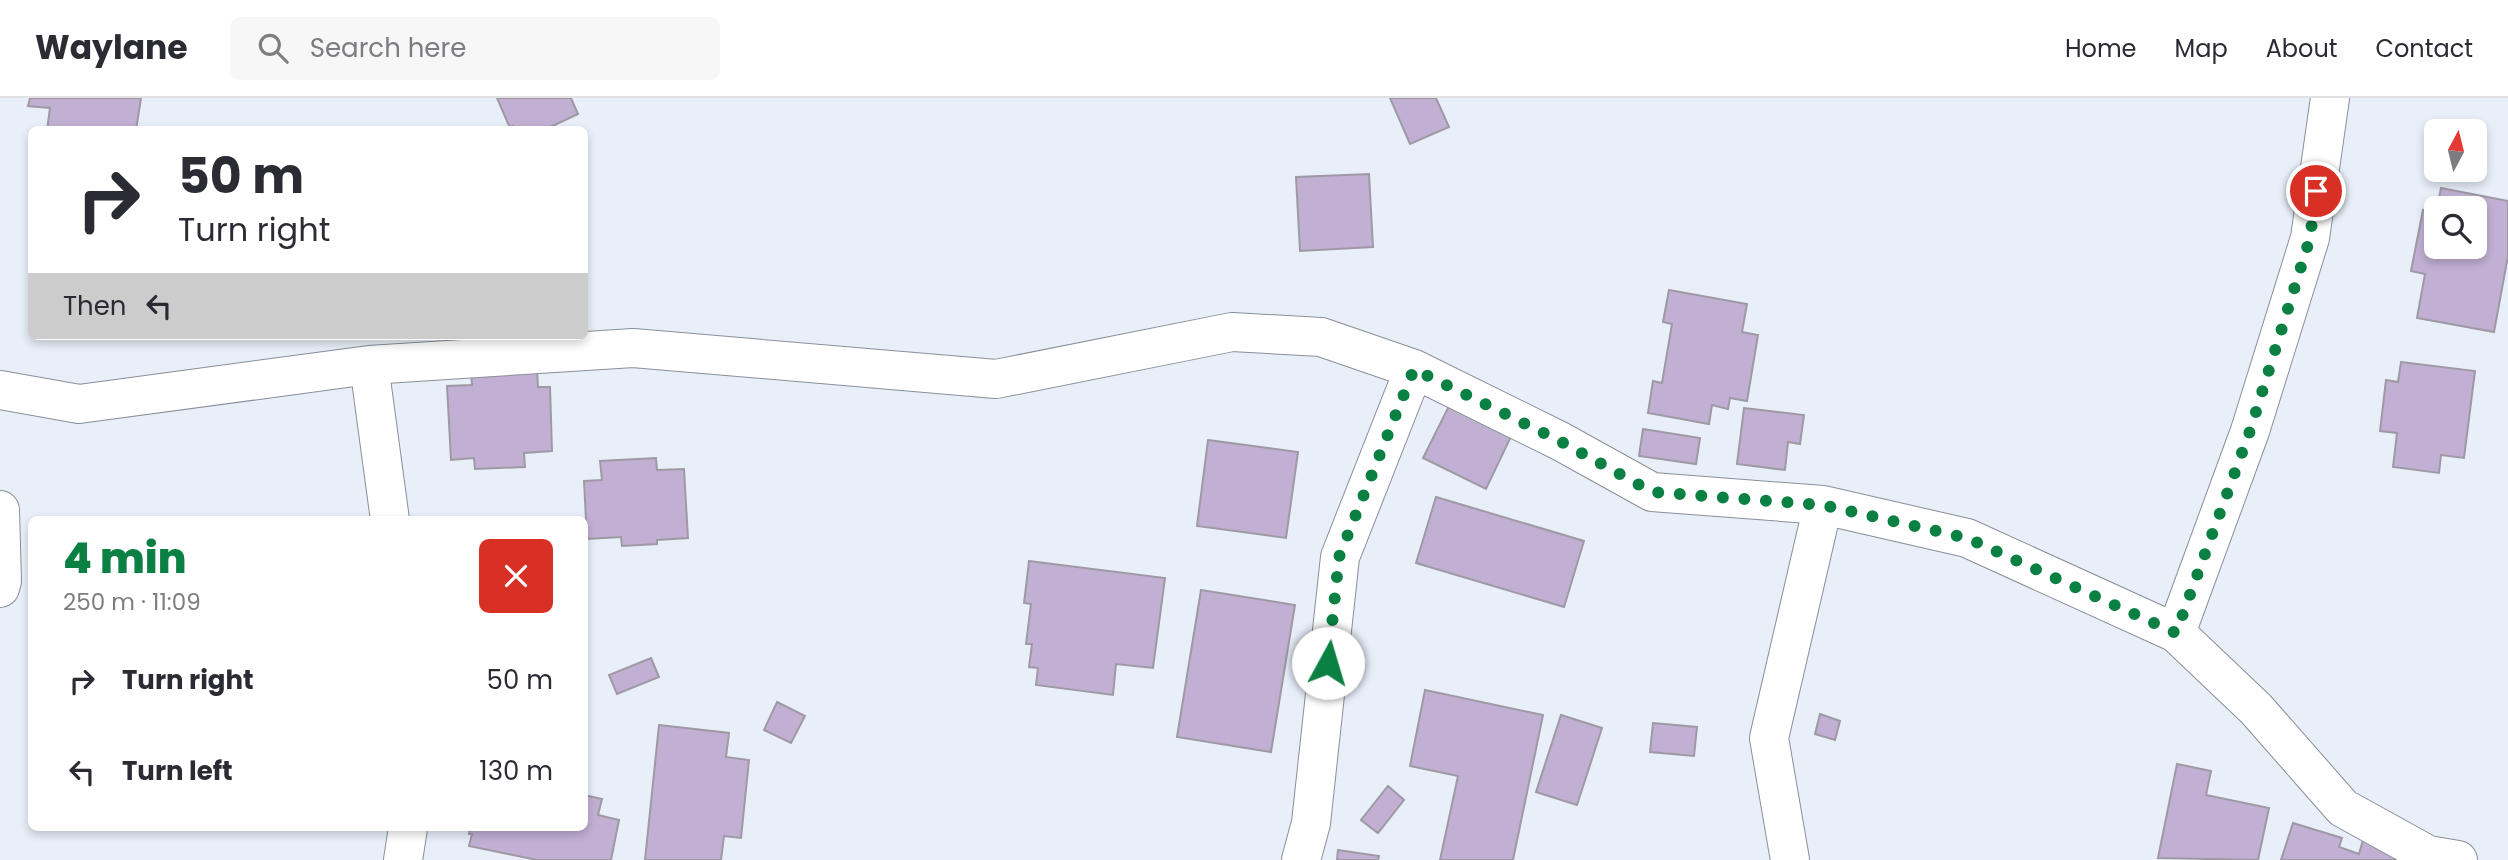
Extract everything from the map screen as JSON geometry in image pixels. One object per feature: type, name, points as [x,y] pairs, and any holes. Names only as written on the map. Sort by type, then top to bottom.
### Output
[{"type":"street","points":[[2176,633],[2250,431],[2310,238],[2330,98]]},
{"type":"street","points":[[0,390],[79,404],[369,365],[633,348],[996,379],[1232,332],[1321,337],[1414,369],[1560,441],[1652,492],[1823,505],[1967,538],[2176,633],[2256,709],[2343,808],[2428,855],[2458,860]]},
{"type":"street","points":[[369,365],[389,516]]},
{"type":"street","points":[[1301,860],[1311,823],[1339,557],[1414,369]]},
{"type":"street","points":[[1790,860],[1769,738],[1823,505]]},
{"type":"street","points":[[0,510],[0,588]]},
{"type":"street","points":[[403,860],[408,831]]},
{"type":"building","points":[[30,98],[141,98],[137,126],[48,126],[50,108],[28,106]]},
{"type":"building","points":[[497,98],[571,98],[578,114],[552,126],[509,126]]},
{"type":"building","points":[[1390,98],[1436,98],[1449,127],[1410,144]]},
{"type":"building","points":[[1369,174],[1373,247],[1300,251],[1296,177]]},
{"type":"building","points":[[2441,188],[2482,196],[2439,196]]},
{"type":"building","points":[[2487,197],[2508,201],[2508,256],[2494,332],[2417,318],[2425,274],[2411,271],[2423,210],[2424,259],[2487,259]]},
{"type":"building","points":[[1669,290],[1747,304],[1742,332],[1758,335],[1747,401],[1730,398],[1728,409],[1712,405],[1709,424],[1648,413],[1653,381],[1662,383],[1672,324],[1663,322]]},
{"type":"building","points":[[2401,362],[2475,371],[2464,458],[2441,455],[2439,473],[2393,467],[2397,433],[2380,431],[2386,380],[2398,382]]},
{"type":"building","points":[[537,368],[538,387],[550,387],[552,451],[524,453],[525,467],[475,469],[474,458],[451,460],[447,386],[472,385],[471,371]]},
{"type":"building","points":[[1454,396],[1516,426],[1486,489],[1423,458]]},
{"type":"building","points":[[1744,408],[1804,415],[1800,444],[1788,442],[1785,470],[1737,464]]},
{"type":"building","points":[[1643,429],[1700,438],[1696,464],[1639,456]]},
{"type":"building","points":[[1208,440],[1298,452],[1286,538],[1197,526]]},
{"type":"building","points":[[656,458],[657,470],[684,469],[688,538],[657,540],[657,544],[622,546],[621,537],[588,539],[584,481],[602,480],[600,461]]},
{"type":"building","points":[[1436,497],[1584,541],[1564,607],[1416,563]]},
{"type":"building","points":[[1029,561],[1165,578],[1153,668],[1116,664],[1113,695],[1036,685],[1038,668],[1029,667],[1032,644],[1026,644],[1031,604],[1024,603]]},
{"type":"building","points":[[1201,590],[1295,605],[1271,752],[1177,737]]},
{"type":"building","points":[[651,658],[659,677],[617,694],[609,675]]},
{"type":"building","points":[[1425,690],[1543,715],[1513,860],[1440,860],[1458,776],[1410,766]]},
{"type":"building","points":[[777,702],[805,716],[791,743],[764,730]]},
{"type":"building","points":[[1820,714],[1840,721],[1835,740],[1815,734]]},
{"type":"building","points":[[1561,715],[1602,728],[1577,805],[1536,792]]},
{"type":"building","points":[[1653,723],[1697,727],[1694,756],[1650,752]]},
{"type":"building","points":[[659,725],[729,733],[726,757],[749,760],[741,838],[724,836],[721,860],[645,860]]},
{"type":"building","points":[[2177,764],[2211,771],[2206,795],[2269,808],[2258,860],[2158,858]]},
{"type":"building","points":[[1388,786],[1404,800],[1378,833],[1361,820]]},
{"type":"building","points":[[588,796],[602,799],[598,815],[619,820],[611,860],[537,860],[469,846],[472,834],[469,834],[470,831],[588,831]]},
{"type":"building","points":[[2293,823],[2342,838],[2339,847],[2359,854],[2363,840],[2406,860],[2281,860]]},
{"type":"building","points":[[1338,850],[1379,856],[1378,860],[1337,860]]},
{"type":"route","points":[[1328,663],[1339,557],[1414,369],[1560,441],[1652,492],[1823,505],[1967,538],[2176,633],[2250,431],[2310,238],[2316,191]]}]
